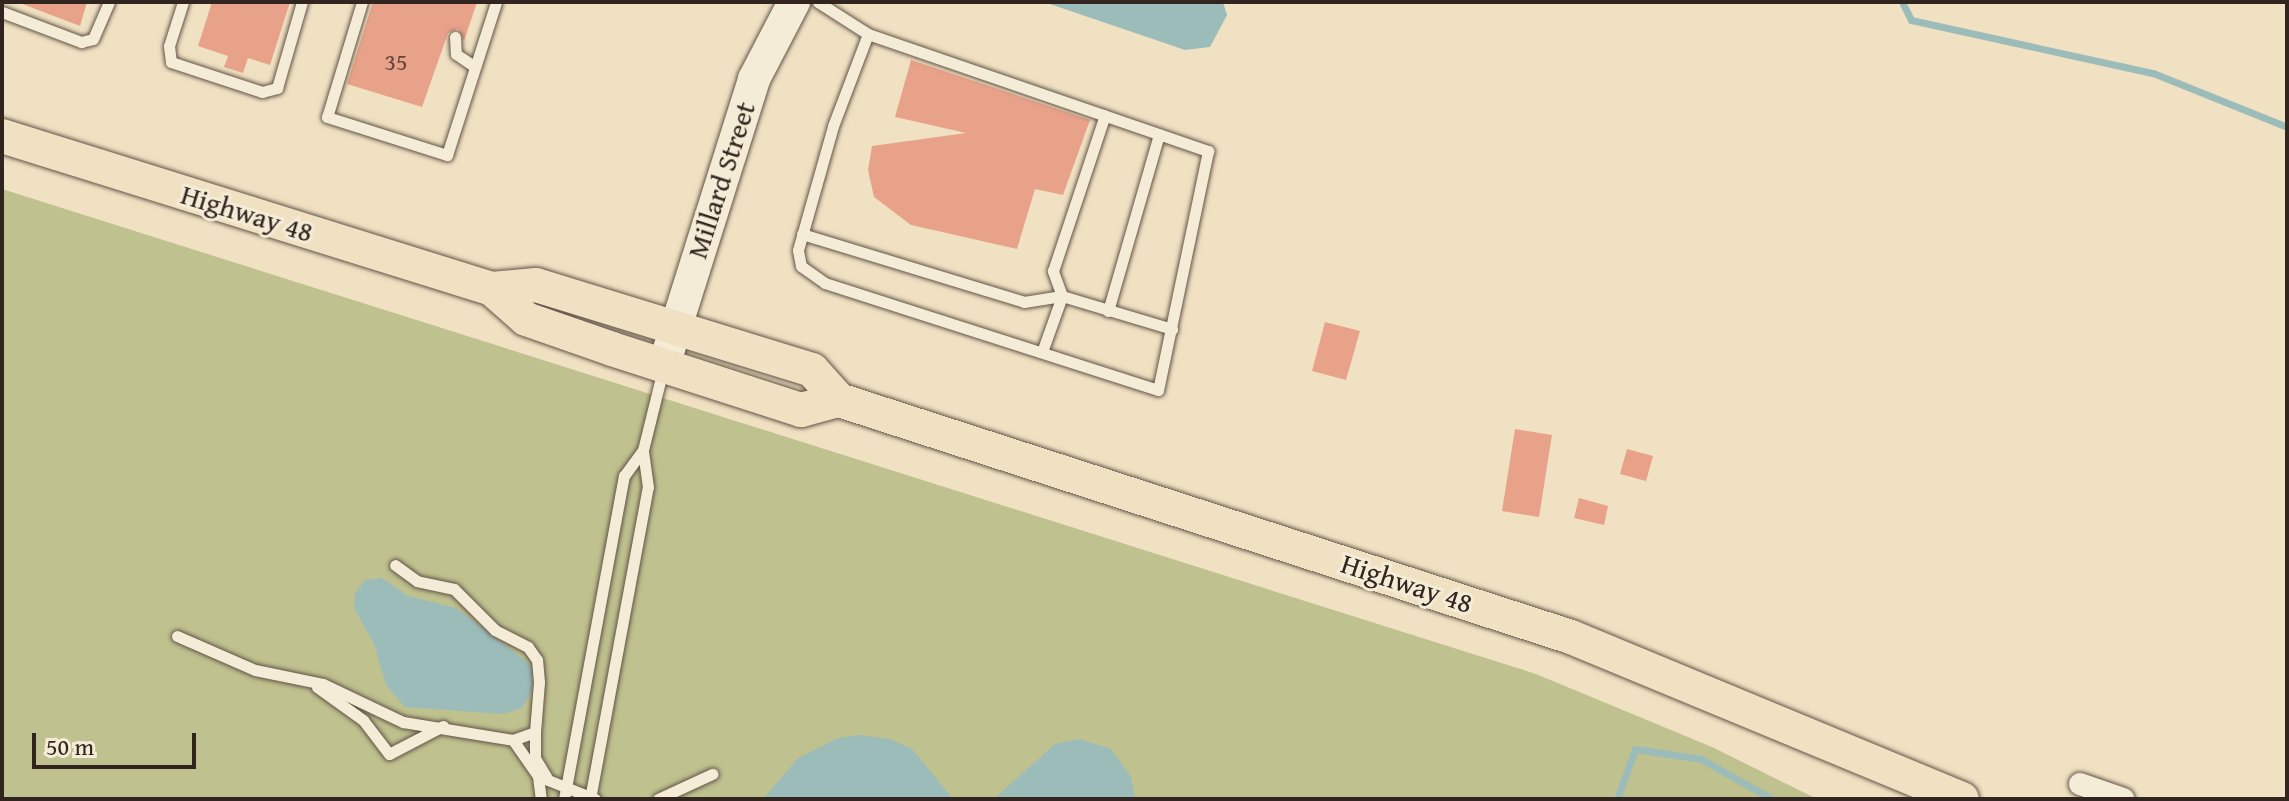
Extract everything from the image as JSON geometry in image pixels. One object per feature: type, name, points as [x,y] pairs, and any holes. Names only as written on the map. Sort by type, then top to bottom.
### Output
[{"type":"main road","name":"Highway 48","points":[[2,136],[492,289],[536,285],[812,370],[839,400],[1571,637],[1962,799]]},
{"type":"main road","name":"Highway 48","points":[[492,289],[526,319],[801,410],[839,400]]},
{"type":"street","name":"Millard Street","points":[[664,365],[754,79],[794,2]]},
{"type":"street","points":[[2080,784],[2123,799]]},
{"type":"lane","points":[[2,12],[81,42],[93,39],[109,2]]},
{"type":"lane","points":[[183,2],[169,46],[171,62],[262,92],[277,88],[302,2]]},
{"type":"lane","points":[[362,2],[327,117],[447,155],[496,2]]},
{"type":"lane","points":[[818,2],[868,34],[1208,151],[1158,390],[825,283],[801,266],[802,234],[833,126],[868,34]]},
{"type":"lane","points":[[455,37],[456,54],[475,67]]},
{"type":"lane","points":[[1042,352],[1062,296],[1053,271],[1105,115]]},
{"type":"lane","points":[[1108,311],[1159,134]]},
{"type":"lane","points":[[802,234],[1024,302],[1062,296],[1172,329]]},
{"type":"lane","points":[[395,565],[417,581],[454,589],[495,630],[528,647],[537,660],[539,682],[535,758],[541,770],[565,794],[592,798],[648,487],[643,450],[664,365]]},
{"type":"lane","points":[[565,794],[624,476],[643,450]]},
{"type":"lane","points":[[177,636],[255,670],[310,682],[382,716],[513,740],[535,732]]},
{"type":"lane","points":[[310,682],[363,720],[389,754],[443,726]]},
{"type":"lane","points":[[513,740],[538,776],[541,799]]},
{"type":"lane","points":[[658,799],[712,774]]},
{"type":"green space","points":[[2,189],[1536,674],[1712,747],[1817,799],[2,799]]},
{"type":"water","points":[[1044,2],[1223,2],[1227,15],[1210,47],[1185,50]]},
{"type":"water","points":[[382,578],[408,596],[456,608],[525,660],[533,670],[531,693],[522,708],[503,714],[405,707],[386,685],[374,644],[354,608],[355,594],[365,580]]},
{"type":"water","points":[[859,735],[890,739],[912,749],[953,799],[763,799],[798,758],[838,738]]},
{"type":"water","points":[[1079,739],[1111,749],[1131,777],[1135,799],[994,799],[1055,744]]},
{"type":"building","points":[[17,2],[87,2],[80,26]]},
{"type":"building","points":[[212,2],[290,2],[270,65],[248,58],[243,73],[224,67],[228,56],[198,46]]},
{"type":"building","points":[[373,2],[477,2],[464,41],[458,29],[448,33],[422,107],[347,84]]},
{"type":"building","points":[[911,60],[1090,120],[1063,195],[1035,189],[1017,249],[911,225],[874,197],[868,170],[872,146],[966,133],[895,117]]},
{"type":"building","points":[[1325,322],[1360,331],[1346,380],[1312,371]]},
{"type":"building","points":[[1515,429],[1552,435],[1539,517],[1502,511]]},
{"type":"building","points":[[1627,449],[1653,456],[1646,481],[1620,474]]},
{"type":"building","points":[[1579,498],[1608,506],[1604,525],[1574,518]]},
{"type":"waterway","points":[[1902,2],[1911,20],[2153,73],[2287,127]]},
{"type":"waterway","points":[[1617,799],[1635,749],[1701,759],[1772,799]]}]
